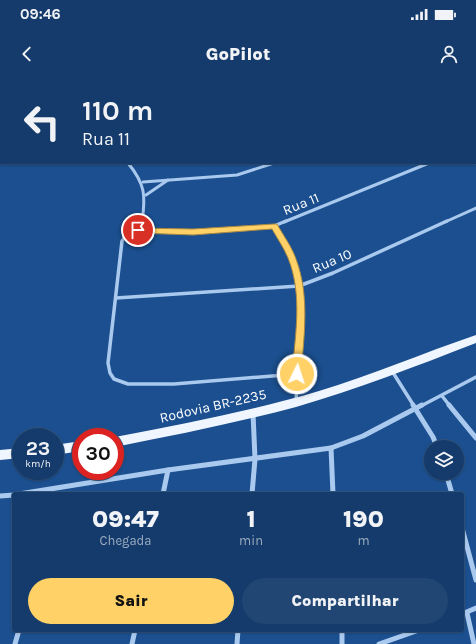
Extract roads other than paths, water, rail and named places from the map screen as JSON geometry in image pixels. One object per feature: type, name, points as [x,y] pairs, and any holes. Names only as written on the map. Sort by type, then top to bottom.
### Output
[{"type":"main road","name":"Rodovia BR-2235","points":[[124,440],[201,425],[296,402],[392,371],[476,339]]},
{"type":"main road","points":[[0,455],[12,454]]},
{"type":"street","points":[[129,164],[143,182],[146,195],[141,230]]},
{"type":"street","points":[[143,182],[244,174],[271,164]]},
{"type":"street","name":"Rua 11","points":[[116,298],[122,241],[126,233],[141,230],[193,232],[274,226],[426,164]]},
{"type":"street","points":[[146,195],[157,186],[172,179]]},
{"type":"street","name":"Rua 10","points":[[116,298],[300,286],[333,273],[476,208]]},
{"type":"street","points":[[274,226],[292,258],[300,286],[301,314],[296,402]]},
{"type":"street","points":[[116,298],[108,356],[109,371],[116,381],[131,384],[157,384],[297,374]]},
{"type":"street","points":[[392,371],[417,410],[432,440]]},
{"type":"street","points":[[56,492],[168,470],[297,454],[331,448],[363,436],[417,410],[476,377]]},
{"type":"street","points":[[442,396],[476,438]]},
{"type":"street","points":[[252,492],[255,459],[253,413]]},
{"type":"street","points":[[331,448],[333,492]]},
{"type":"street","points":[[163,492],[168,470]]},
{"type":"street","points":[[448,480],[451,492]]},
{"type":"street","points":[[0,496],[12,495]]},
{"type":"street","points":[[464,535],[476,580]]},
{"type":"street","points":[[474,644],[464,614],[476,608]]},
{"type":"street","points":[[15,644],[18,632]]},
{"type":"street","points":[[132,644],[135,632]]},
{"type":"street","points":[[237,644],[238,632]]},
{"type":"street","points":[[342,632],[342,644]]},
{"type":"street","points":[[380,644],[413,632]]}]
